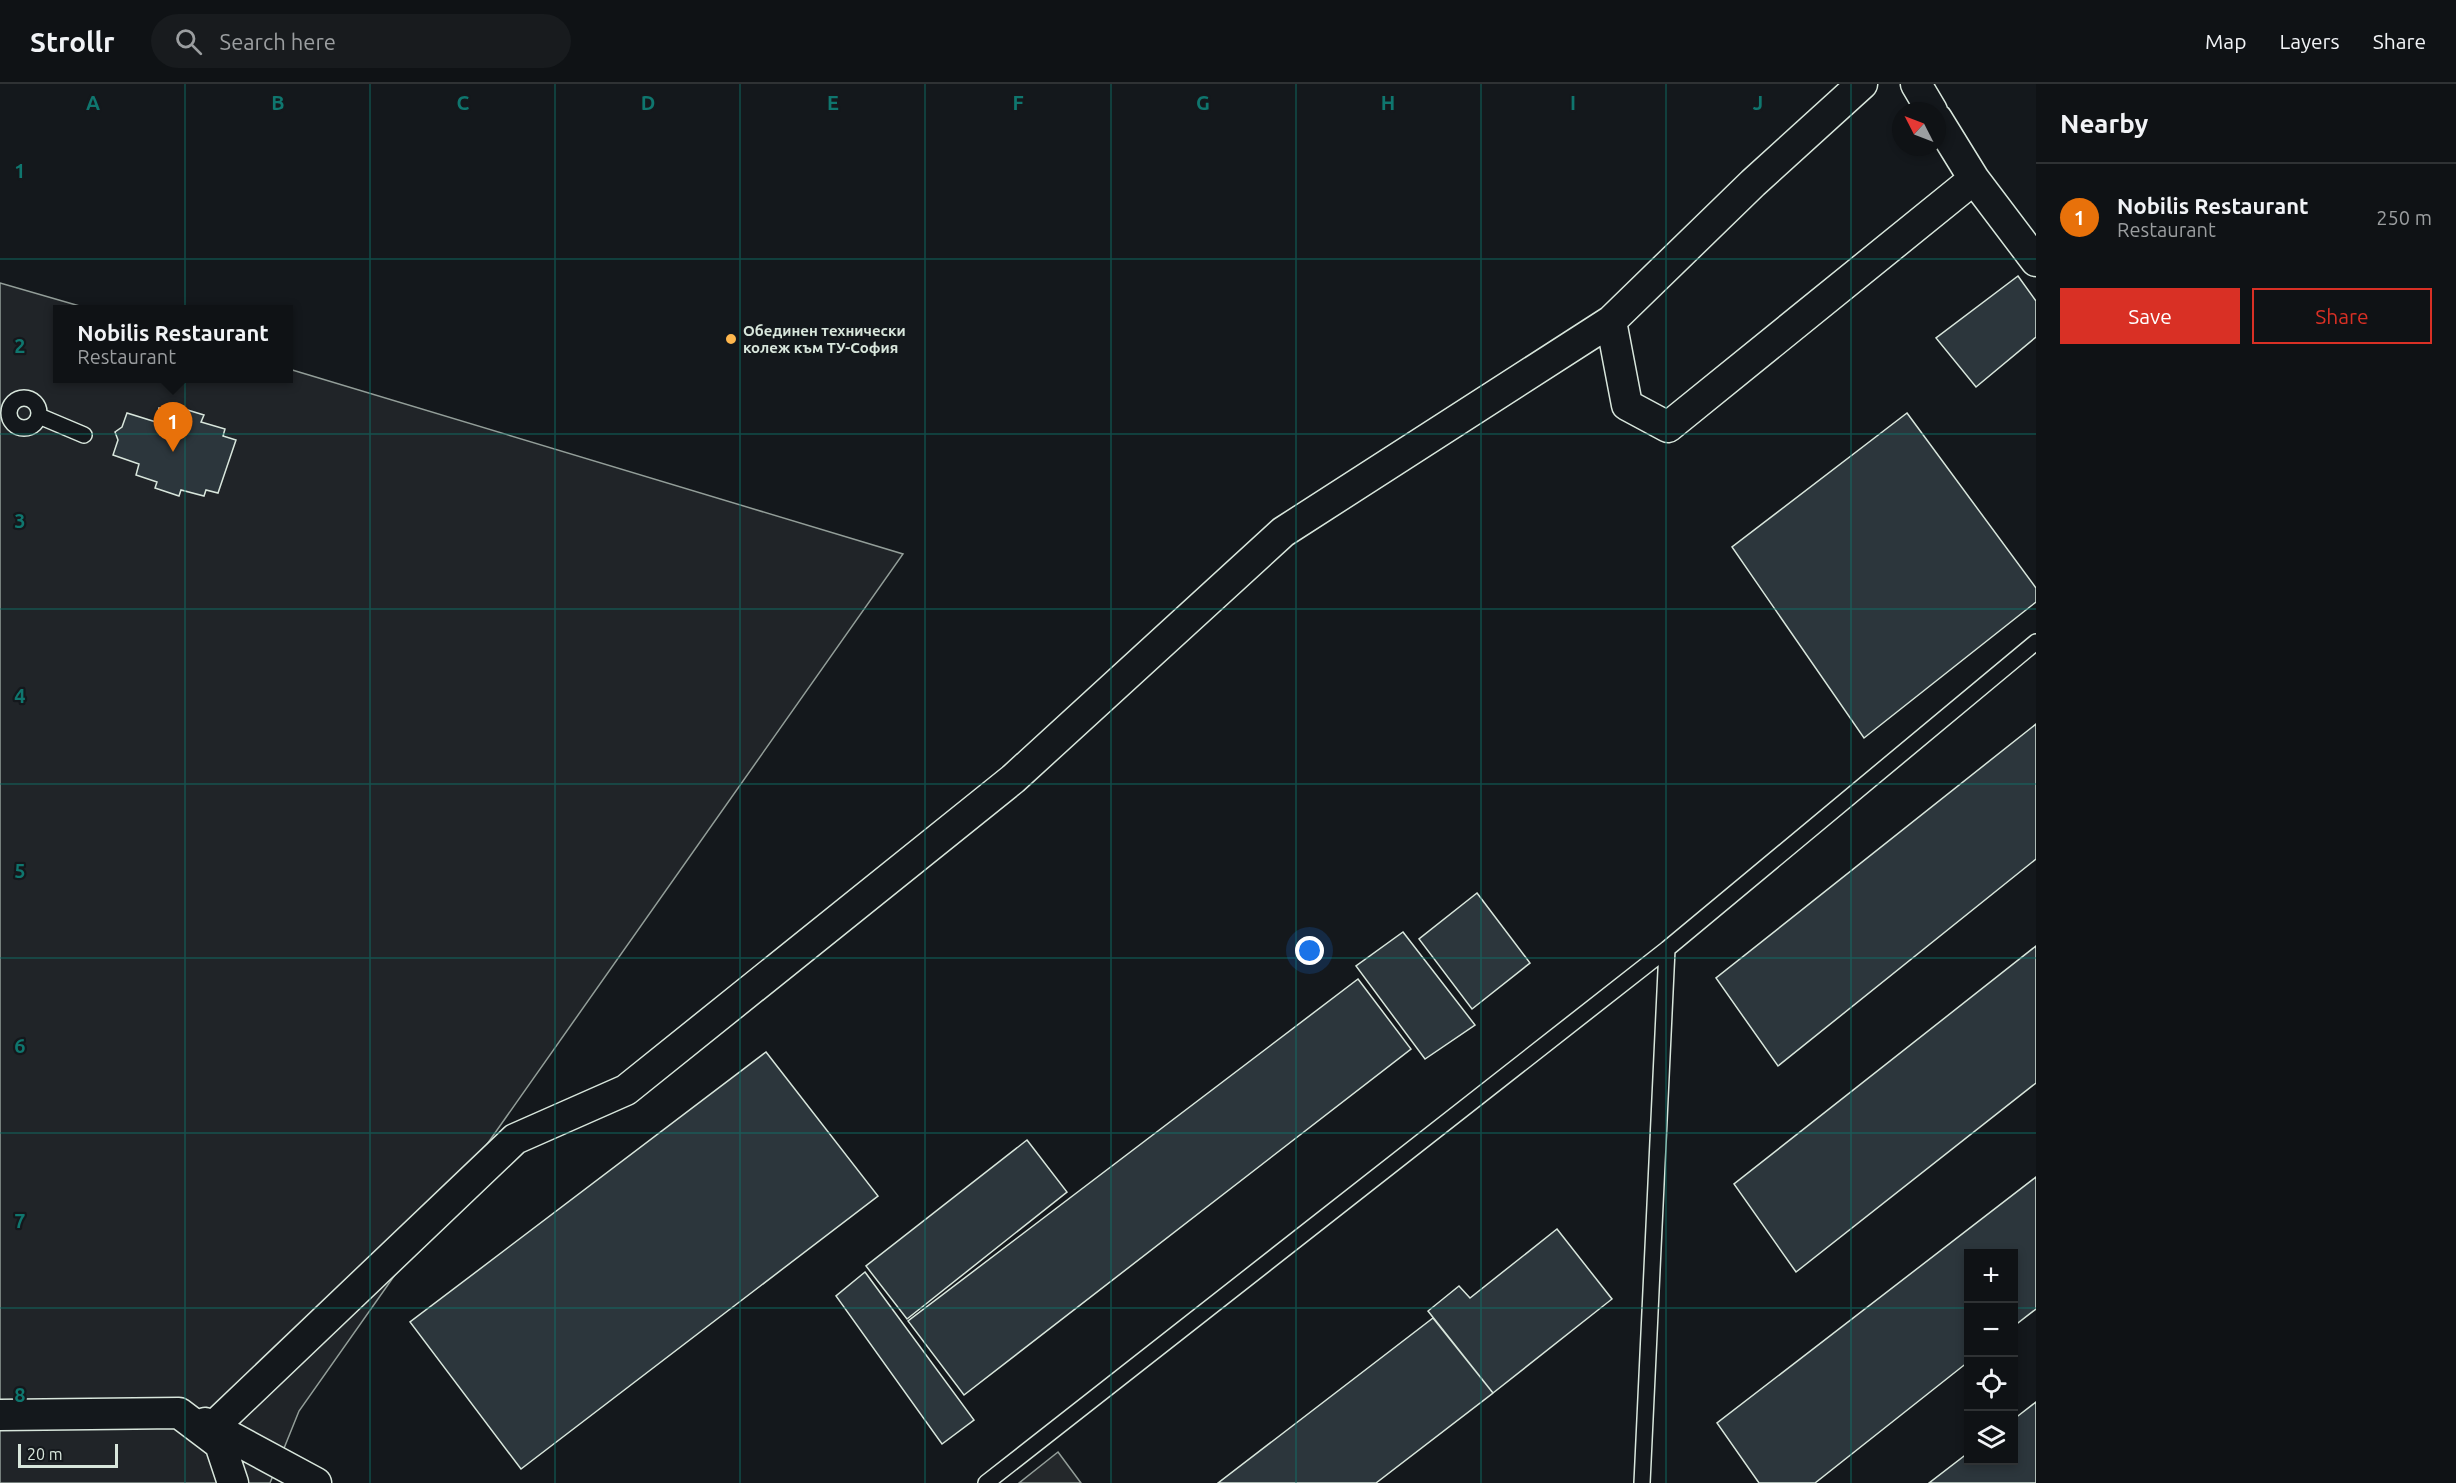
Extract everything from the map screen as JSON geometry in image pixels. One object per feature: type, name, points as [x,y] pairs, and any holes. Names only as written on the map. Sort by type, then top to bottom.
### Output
[{"type":"street","points":[[213,1426],[515,1139],[626,1089],[1013,779],[1283,532],[1611,321],[1753,183],[1862,84]]},
{"type":"street","points":[[1916,84],[1927,102]]},
{"type":"street","points":[[1946,134],[1974,179],[2036,261]]},
{"type":"street","points":[[1611,321],[1627,405],[1668,427],[1974,179]]},
{"type":"street","points":[[179,1413],[220,1444],[233,1483]]},
{"type":"street","points":[[0,1415],[179,1413],[213,1426],[316,1483]]},
{"type":"lane","points":[[5,410],[15,425],[25,429],[34,425],[39,417],[84,435]]},
{"type":"lane","points":[[986,1483],[1667,949],[2036,642]]},
{"type":"lane","points":[[1642,1483],[1667,949]]},
{"type":"shaded area","points":[[0,283],[76,305],[53,305],[53,383],[293,383],[293,370],[903,554],[299,1411],[270,1483],[0,1483]]},
{"type":"shaded area","points":[[1058,1452],[1081,1483],[1019,1483]]},
{"type":"building","points":[[2018,276],[2036,301],[2036,337],[1976,387],[1936,338]]},
{"type":"building","points":[[159,408],[179,414],[181,408],[204,415],[201,422],[225,429],[223,436],[236,440],[218,493],[206,490],[204,496],[181,490],[179,496],[155,488],[157,482],[136,475],[139,464],[113,455],[118,440],[115,432],[122,427],[127,413],[156,422]]},
{"type":"building","points":[[1907,413],[2036,588],[2036,602],[1864,738],[1732,547]]},
{"type":"building","points":[[2036,724],[2036,859],[1778,1066],[1716,978]]},
{"type":"building","points":[[1477,893],[1530,963],[1472,1009],[1419,939]]},
{"type":"building","points":[[1403,932],[1475,1025],[1425,1059],[1356,966]]},
{"type":"building","points":[[2036,946],[2036,1083],[1796,1272],[1734,1184]]},
{"type":"building","points":[[1358,979],[1411,1049],[964,1395],[908,1321]]},
{"type":"building","points":[[766,1052],[878,1196],[521,1469],[410,1322]]},
{"type":"building","points":[[1027,1140],[1067,1192],[907,1319],[866,1266]]},
{"type":"building","points":[[2036,1177],[2036,1309],[2018,1323],[2018,1249],[1964,1249],[1964,1365],[1815,1483],[1759,1483],[1717,1423]]},
{"type":"building","points":[[1557,1229],[1612,1299],[1493,1393],[1428,1311],[1459,1286],[1470,1298]]},
{"type":"building","points":[[865,1272],[974,1420],[942,1444],[836,1296]]},
{"type":"building","points":[[1433,1318],[1493,1393],[1376,1483],[1218,1483]]},
{"type":"building","points":[[2036,1402],[2036,1483],[1929,1483],[1964,1456],[1964,1465],[2018,1465],[2018,1416]]},
{"type":"place","name":"Обединен технически колеж към ТУ-София","points":[[731,339]]},
{"type":"place","name":"Nobilis Restaurant","points":[[173,452]]}]
